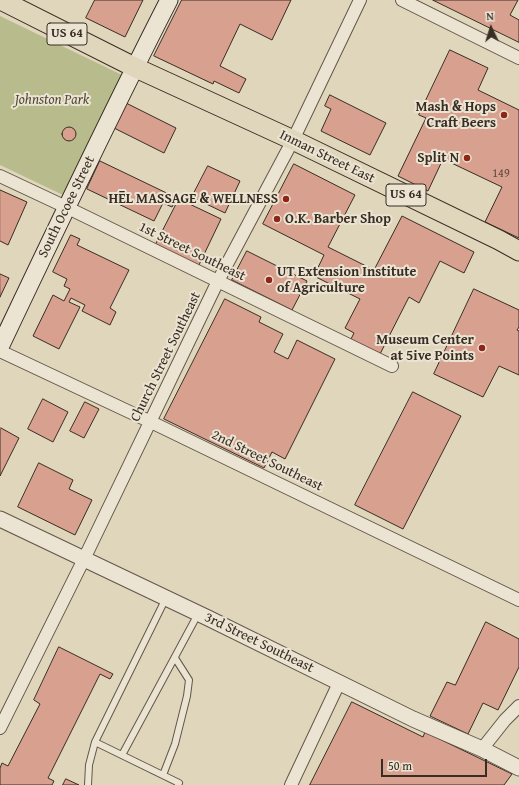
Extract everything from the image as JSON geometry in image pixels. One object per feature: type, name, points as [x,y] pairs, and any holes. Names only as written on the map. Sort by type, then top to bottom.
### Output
[{"type":"main road","name":"US 64","points":[[1,0],[134,67]]},
{"type":"main road","name":"South Ocoee Street","points":[[0,347],[66,207],[168,0]]},
{"type":"main road","name":"Inman Street East","points":[[134,67],[293,140],[519,251]]},
{"type":"street","name":"Church Street Southeast","points":[[0,728],[151,422],[218,281],[293,140],[360,0]]},
{"type":"street","points":[[402,0],[519,58]]},
{"type":"street","name":"1st Street Southeast","points":[[0,176],[392,366]]},
{"type":"street","name":"2nd Street Southeast","points":[[0,351],[151,422],[519,600]]},
{"type":"street","name":"3rd Street Southeast","points":[[0,519],[198,613],[413,719],[482,749],[519,768]]},
{"type":"street","points":[[291,785],[339,683]]},
{"type":"street","points":[[482,749],[505,720],[519,706]]},
{"type":"lane","points":[[88,785],[89,765],[95,742],[166,598]]},
{"type":"lane","points":[[122,755],[198,613]]},
{"type":"lane","points":[[163,775],[175,744],[187,696],[189,680],[174,658]]},
{"type":"lane","points":[[95,742],[163,775],[178,783],[178,785]]},
{"type":"green space","name":"Johnston Park","points":[[0,16],[122,75],[63,195],[0,165]]},
{"type":"building","points":[[95,0],[143,0],[125,37],[86,18]]},
{"type":"building","points":[[182,0],[291,0],[272,40],[240,24],[220,66],[246,79],[239,93],[214,81],[213,84],[154,56]]},
{"type":"building","points":[[433,0],[518,0],[510,15],[519,20],[519,42]]},
{"type":"building","points":[[450,50],[488,68],[478,90],[519,110],[519,238],[485,222],[502,187],[443,159],[428,191],[398,176],[426,118],[419,115]]},
{"type":"building","points":[[330,95],[386,123],[370,155],[321,131],[331,109],[325,106]]},
{"type":"building","points":[[122,101],[176,128],[164,153],[110,126]]},
{"type":"building","points":[[69,127],[74,129],[76,134],[74,139],[69,141],[64,139],[62,134],[64,129]]},
{"type":"building","points":[[100,161],[177,198],[172,207],[163,203],[154,221],[87,189]]},
{"type":"building","points":[[294,164],[355,195],[328,247],[374,270],[402,216],[474,252],[464,273],[440,261],[419,303],[409,297],[379,356],[350,341],[354,333],[345,328],[360,299],[314,276],[324,255],[263,224]]},
{"type":"building","points":[[208,166],[240,181],[225,213],[192,197]]},
{"type":"building","points":[[0,190],[27,202],[8,245],[0,241]]},
{"type":"building","points":[[179,199],[221,219],[198,267],[155,246]]},
{"type":"building","points":[[71,235],[80,239],[77,245],[129,270],[110,308],[116,312],[110,325],[82,311],[85,305],[71,298],[69,302],[80,307],[59,349],[33,336],[53,295],[64,301],[70,289],[64,286],[67,279],[53,272]]},
{"type":"building","name":"UT Extension Institute of Agriculture","points":[[247,251],[307,281],[292,310],[232,280]]},
{"type":"building","points":[[0,274],[9,278],[0,297]]},
{"type":"building","name":"Museum Center at 5ive Points","points":[[474,289],[519,310],[519,327],[517,330],[519,331],[519,375],[499,366],[483,397],[434,374]]},
{"type":"building","points":[[225,299],[261,317],[259,322],[283,334],[274,352],[288,359],[297,340],[335,359],[285,459],[272,452],[264,468],[164,419]]},
{"type":"building","points":[[413,392],[461,416],[403,529],[355,505]]},
{"type":"building","points":[[43,399],[68,412],[53,442],[28,429]]},
{"type":"building","points":[[85,402],[99,409],[84,438],[70,431]]},
{"type":"building","points":[[1,428],[19,438],[0,476],[0,429]]},
{"type":"building","points":[[39,463],[73,480],[69,489],[92,500],[75,535],[18,507]]},
{"type":"building","points":[[486,622],[519,639],[519,667],[498,710],[483,703],[468,734],[430,716],[447,682],[455,685]]},
{"type":"building","points":[[59,647],[113,674],[110,679],[100,674],[48,778],[54,781],[52,785],[0,785],[0,768],[2,763],[8,766],[40,704],[34,700]]},
{"type":"building","points":[[352,702],[423,737],[425,732],[512,774],[504,785],[310,785]]},
{"type":"building","points":[[66,779],[79,785],[63,785]]},
{"type":"place","name":"Mash & Hops Craft Beers","points":[[504,115]]},
{"type":"place","name":"Split N","points":[[467,158]]},
{"type":"place","name":"HĒL MASSAGE & WELLNESS","points":[[286,199]]},
{"type":"place","name":"O.K. Barber Shop","points":[[277,219]]},
{"type":"place","name":"UT Extension Institute of Agriculture","points":[[269,280]]},
{"type":"place","name":"Museum Center at 5ive Points","points":[[482,348]]}]
